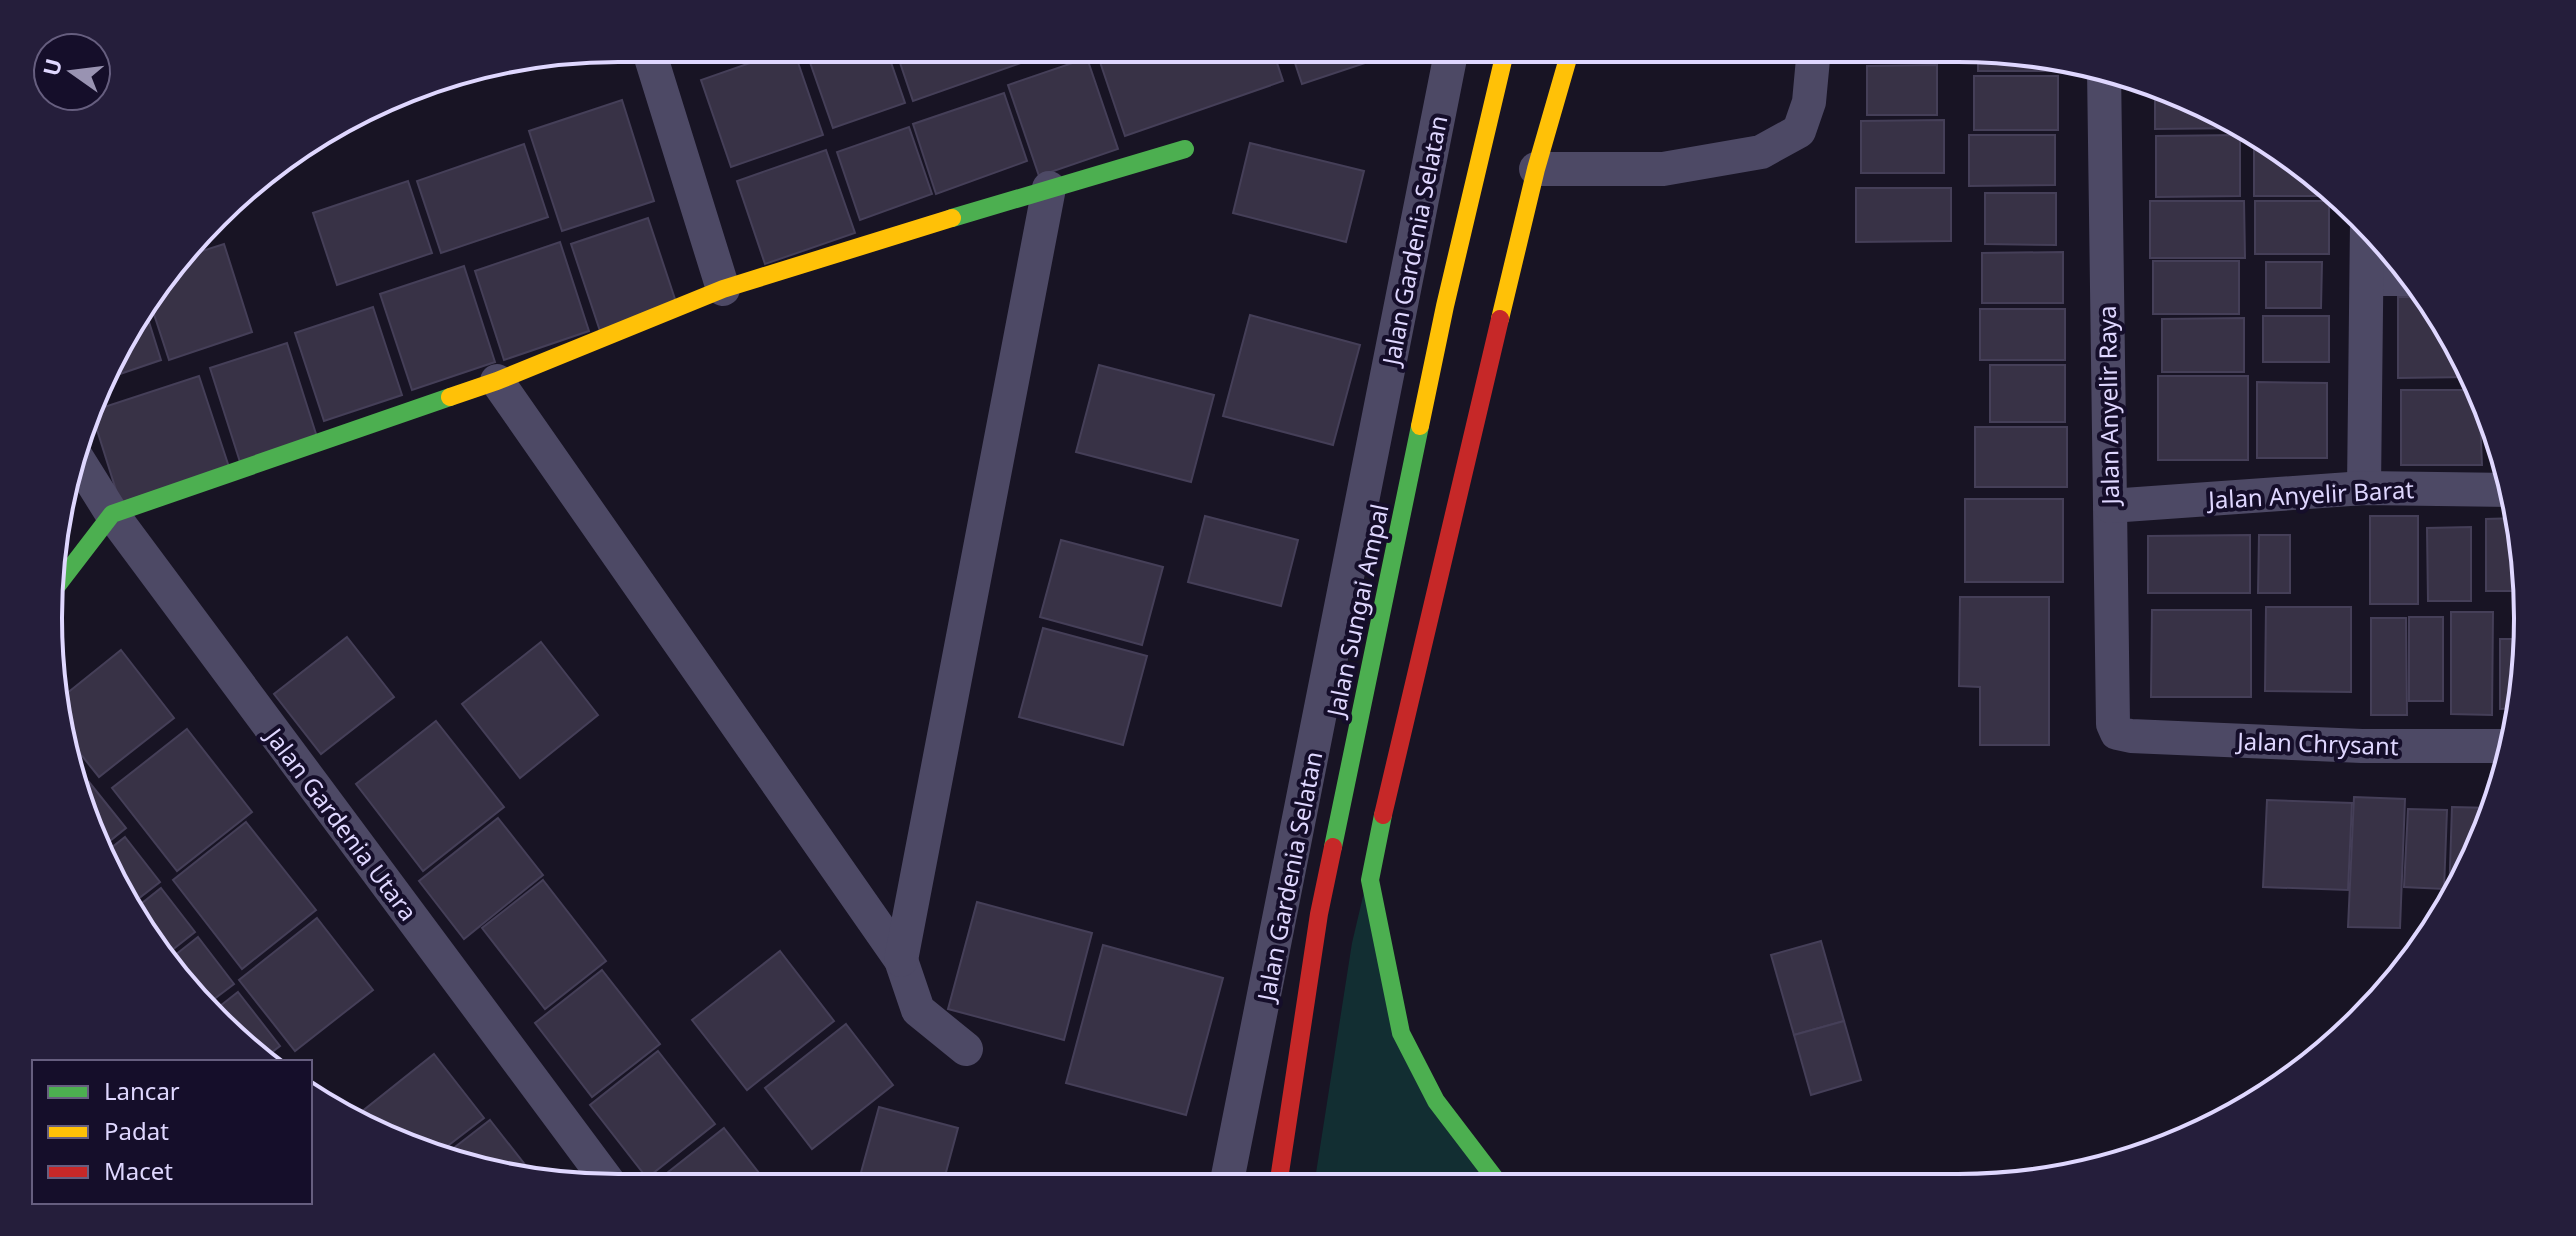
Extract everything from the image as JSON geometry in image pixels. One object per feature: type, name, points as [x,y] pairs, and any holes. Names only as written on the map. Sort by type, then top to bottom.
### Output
[{"type":"main road","name":"Jalan Sungai Ampal","points":[[1280,1174],[1319,914],[1445,306],[1503,62]]},
{"type":"main road","points":[[1492,1174],[1436,1101],[1401,1033],[1370,880],[1375,848],[1536,169],[1567,62]]},
{"type":"main road","points":[[64,577],[112,514],[497,381],[723,289],[1185,149]]},
{"type":"street","points":[[652,62],[723,289]]},
{"type":"street","name":"Jalan Gardenia Selatan","points":[[1228,1174],[1449,62]]},
{"type":"street","points":[[1536,169],[1663,169],[1761,152],[1799,131],[1809,102],[1813,62]]},
{"type":"street","name":"Jalan Anyelir Raya","points":[[2104,82],[2113,724],[2117,733],[2124,736]]},
{"type":"street","points":[[901,960],[1049,188]]},
{"type":"street","points":[[2364,488],[2367,242]]},
{"type":"street","points":[[2367,279],[2398,279]]},
{"type":"street","points":[[497,381],[901,960],[918,1010],[966,1049]]},
{"type":"street","name":"Jalan Gardenia Utara","points":[[83,468],[112,514],[602,1174]]},
{"type":"street","name":"Jalan Anyelir Barat","points":[[2110,506],[2364,488],[2499,490]]},
{"type":"street","name":"Jalan Chrysant","points":[[2124,736],[2362,746],[2499,746]]},
{"type":"green space","points":[[1365,888],[1396,1034],[1483,1174],[1316,1174],[1352,943]]},
{"type":"building","points":[[753,62],[798,62],[823,135],[731,167],[701,80]]},
{"type":"building","points":[[810,62],[891,62],[905,103],[833,128]]},
{"type":"building","points":[[900,62],[1024,62],[913,101]]},
{"type":"building","points":[[1075,62],[1088,62],[1118,149],[1039,176],[1008,85]]},
{"type":"building","points":[[1100,62],[1277,62],[1283,81],[1125,136]]},
{"type":"building","points":[[1295,62],[1368,62],[1302,84]]},
{"type":"building","points":[[1978,63],[2054,71],[1978,71]]},
{"type":"building","points":[[1937,65],[1937,115],[1867,115],[1867,66]]},
{"type":"building","points":[[1974,76],[2058,76],[2058,130],[1974,130]]},
{"type":"building","points":[[1004,93],[1027,161],[936,194],[913,124]]},
{"type":"building","points":[[2155,98],[2221,128],[2155,129]]},
{"type":"building","points":[[622,100],[654,201],[562,231],[529,131]]},
{"type":"building","points":[[1944,120],[1944,173],[1861,173],[1861,121]]},
{"type":"building","points":[[909,127],[932,194],[860,220],[837,152]]},
{"type":"building","points":[[1969,135],[2055,135],[2055,185],[1969,186]]},
{"type":"building","points":[[2234,135],[2240,139],[2240,196],[2156,197],[2156,136]]},
{"type":"building","points":[[1250,143],[1364,171],[1346,242],[1233,213]]},
{"type":"building","points":[[524,144],[548,217],[441,253],[417,181]]},
{"type":"building","points":[[2254,148],[2320,196],[2254,196]]},
{"type":"building","points":[[826,150],[855,233],[765,264],[737,181]]},
{"type":"building","points":[[408,181],[432,253],[337,285],[313,213]]},
{"type":"building","points":[[1856,188],[1951,188],[1951,241],[1856,242]]},
{"type":"building","points":[[1985,193],[2056,193],[2056,245],[1985,244]]},
{"type":"building","points":[[2150,201],[2244,201],[2245,258],[2150,258]]},
{"type":"building","points":[[2255,201],[2326,201],[2329,204],[2329,254],[2255,254]]},
{"type":"building","points":[[648,218],[677,305],[600,331],[571,244]]},
{"type":"building","points":[[560,242],[589,331],[504,360],[475,271]]},
{"type":"building","points":[[224,244],[252,332],[169,360],[154,313],[199,252]]},
{"type":"building","points":[[2063,252],[2063,303],[1982,303],[1982,253]]},
{"type":"building","points":[[2153,261],[2239,261],[2239,314],[2153,314]]},
{"type":"building","points":[[2266,262],[2322,262],[2321,308],[2266,308]]},
{"type":"building","points":[[464,266],[495,362],[412,390],[380,294]]},
{"type":"building","points":[[2398,297],[2411,297],[2440,340],[2459,377],[2398,378]]},
{"type":"building","points":[[373,307],[402,395],[324,421],[295,333]]},
{"type":"building","points":[[1980,309],[2065,309],[2065,360],[1980,360]]},
{"type":"building","points":[[1250,315],[1360,345],[1333,445],[1223,416]]},
{"type":"building","points":[[2263,316],[2329,316],[2329,362],[2263,362]]},
{"type":"building","points":[[2244,318],[2244,372],[2162,372],[2162,319]]},
{"type":"building","points":[[149,321],[161,360],[118,375]]},
{"type":"building","points":[[287,343],[317,437],[240,462],[210,368]]},
{"type":"building","points":[[1099,365],[1214,395],[1191,482],[1076,452]]},
{"type":"building","points":[[1990,365],[2065,365],[2065,422],[1990,422]]},
{"type":"building","points":[[199,376],[229,467],[120,503],[96,427],[103,407]]},
{"type":"building","points":[[2158,376],[2248,376],[2248,460],[2158,460]]},
{"type":"building","points":[[2257,382],[2327,383],[2327,458],[2257,458]]},
{"type":"building","points":[[2401,390],[2465,390],[2481,429],[2482,465],[2401,465]]},
{"type":"building","points":[[1975,427],[2067,427],[2067,487],[1975,487]]},
{"type":"building","points":[[1965,499],[2063,499],[2063,582],[1965,582]]},
{"type":"building","points":[[1205,516],[1298,540],[1281,606],[1188,582]]},
{"type":"building","points":[[2370,516],[2418,516],[2418,604],[2370,604]]},
{"type":"building","points":[[2504,518],[2513,591],[2486,591],[2486,519]]},
{"type":"building","points":[[2471,527],[2471,601],[2428,601],[2427,528]]},
{"type":"building","points":[[2250,535],[2250,593],[2148,593],[2148,536]]},
{"type":"building","points":[[2259,535],[2290,535],[2290,593],[2258,593]]},
{"type":"building","points":[[1061,540],[1163,567],[1142,645],[1040,617]]},
{"type":"building","points":[[1960,597],[2049,597],[2049,745],[1980,745],[1980,687],[1959,686]]},
{"type":"building","points":[[2266,607],[2351,607],[2351,692],[2265,691]]},
{"type":"building","points":[[2152,610],[2251,610],[2251,697],[2151,697]]},
{"type":"building","points":[[2451,612],[2493,612],[2492,715],[2451,714]]},
{"type":"building","points":[[2409,617],[2443,617],[2443,701],[2409,701]]},
{"type":"building","points":[[2371,618],[2406,618],[2407,715],[2371,715]]},
{"type":"building","points":[[1043,628],[1147,656],[1123,745],[1019,717]]},
{"type":"building","points":[[347,637],[394,697],[321,754],[274,694]]},
{"type":"building","points":[[2500,639],[2513,639],[2506,709],[2500,709]]},
{"type":"building","points":[[541,642],[598,715],[520,778],[462,704]]},
{"type":"building","points":[[121,650],[174,718],[99,777],[79,752],[67,693]]},
{"type":"building","points":[[436,721],[504,807],[423,871],[356,784]]},
{"type":"building","points":[[187,729],[252,812],[177,871],[112,788]]},
{"type":"building","points":[[88,783],[126,828],[109,842],[104,831]]},
{"type":"building","points":[[2354,797],[2405,799],[2400,928],[2348,927]]},
{"type":"building","points":[[2267,800],[2352,803],[2348,890],[2263,887]]},
{"type":"building","points":[[2452,807],[2480,808],[2472,831],[2450,878]]},
{"type":"building","points":[[2408,809],[2447,810],[2444,889],[2404,887]]},
{"type":"building","points":[[498,818],[543,875],[464,939],[419,881]]},
{"type":"building","points":[[246,822],[316,910],[242,969],[173,880]]},
{"type":"building","points":[[125,837],[160,882],[138,899],[112,848]]},
{"type":"building","points":[[543,880],[606,961],[545,1009],[482,928]]},
{"type":"building","points":[[161,888],[195,932],[172,950],[141,904]]},
{"type":"building","points":[[977,902],[1092,933],[1064,1040],[948,1009]]},
{"type":"building","points":[[317,918],[373,990],[295,1051],[239,980]]},
{"type":"building","points":[[198,937],[234,984],[214,999],[176,954]]},
{"type":"building","points":[[1821,941],[1844,1021],[1794,1035],[1771,955]]},
{"type":"building","points":[[1103,945],[1223,978],[1186,1115],[1066,1083]]},
{"type":"building","points":[[780,951],[834,1021],[747,1090],[692,1020]]},
{"type":"building","points":[[602,970],[660,1044],[592,1097],[535,1023]]},
{"type":"building","points":[[238,992],[280,1046],[272,1052],[220,1006]]},
{"type":"building","points":[[1844,1021],[1861,1080],[1811,1095],[1794,1035]]},
{"type":"building","points":[[846,1024],[893,1085],[812,1149],[765,1088]]},
{"type":"building","points":[[658,1051],[715,1124],[652,1174],[644,1174],[590,1105]]},
{"type":"building","points":[[434,1054],[484,1118],[447,1147],[405,1132],[362,1112]]},
{"type":"building","points":[[879,1107],[958,1128],[946,1174],[861,1174]]},
{"type":"building","points":[[490,1120],[526,1166],[474,1155],[453,1148]]},
{"type":"building","points":[[724,1128],[760,1174],[666,1174]]},
{"type":"traffic: fast","points":[[952,218],[1185,149]]},
{"type":"traffic: fast","points":[[64,577],[112,514],[450,397]]},
{"type":"traffic: fast","points":[[1333,847],[1420,426]]},
{"type":"traffic: fast","points":[[1383,815],[1370,880],[1401,1033],[1436,1101],[1492,1174]]},
{"type":"traffic: slow","points":[[1420,426],[1503,62]]},
{"type":"traffic: slow","points":[[1500,319],[1536,169],[1567,62]]},
{"type":"traffic: slow","points":[[450,397],[497,381],[723,289],[952,218]]},
{"type":"traffic: jam","points":[[1383,815],[1500,319]]},
{"type":"traffic: jam","points":[[1280,1174],[1319,914],[1333,847]]}]
